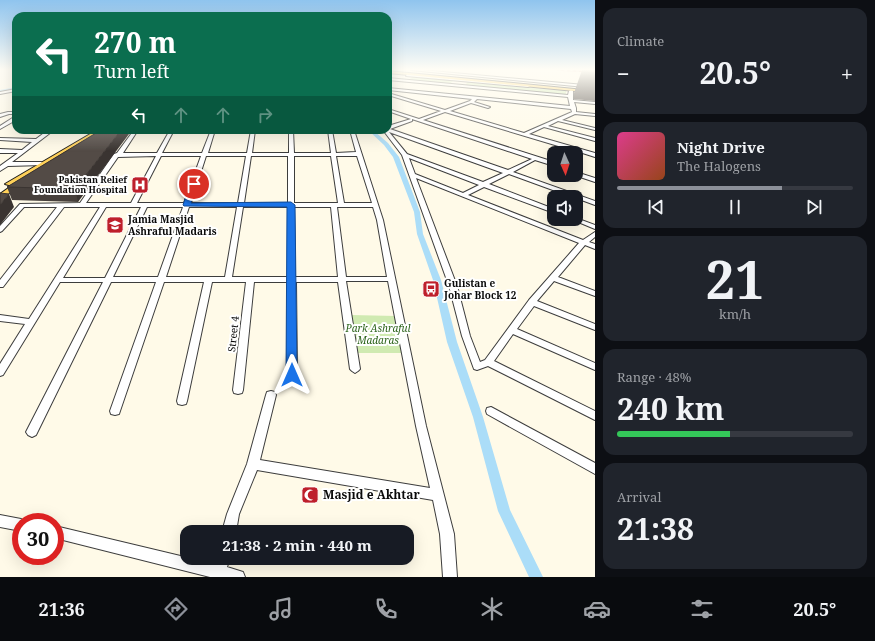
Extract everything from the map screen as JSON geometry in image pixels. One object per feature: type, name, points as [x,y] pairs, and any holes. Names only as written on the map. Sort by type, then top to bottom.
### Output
[{"type":"main road","points":[[0,189],[94,134]]},
{"type":"main road","points":[[0,196],[104,134]]},
{"type":"street","points":[[398,97],[563,146]]},
{"type":"street","points":[[466,97],[574,110],[595,114]]},
{"type":"street","points":[[554,97],[595,103]]},
{"type":"street","points":[[419,120],[471,102],[476,98]]},
{"type":"street","points":[[571,99],[574,110]]},
{"type":"street","points":[[471,102],[488,107]]},
{"type":"street","points":[[525,134],[558,120],[574,110]]},
{"type":"street","points":[[0,116],[12,113]]},
{"type":"street","points":[[392,113],[419,120],[533,160],[547,163]]},
{"type":"street","points":[[392,114],[547,162]]},
{"type":"street","points":[[392,116],[396,115]]},
{"type":"street","points":[[581,126],[595,119]]},
{"type":"street","points":[[392,127],[410,120]]},
{"type":"street","points":[[558,120],[595,129]]},
{"type":"street","points":[[0,128],[12,121]]},
{"type":"street","points":[[5,125],[12,126]]},
{"type":"street","points":[[544,126],[595,140]]},
{"type":"street","points":[[392,131],[595,203]]},
{"type":"street","points":[[0,169],[3,164],[46,134]]},
{"type":"street","points":[[82,205],[116,155],[119,155],[133,134]]},
{"type":"street","points":[[133,205],[170,134]]},
{"type":"street","points":[[115,412],[212,134]]},
{"type":"street","points":[[228,280],[252,134]]},
{"type":"street","points":[[292,134],[292,375]]},
{"type":"street","points":[[331,134],[334,154],[342,280],[355,369]]},
{"type":"street","points":[[353,134],[374,205],[380,220],[421,426],[447,534],[450,577]]},
{"type":"street","points":[[390,134],[405,155],[413,175],[453,286],[466,336],[477,367],[488,362],[532,302],[584,242],[595,234]]},
{"type":"street","points":[[0,139],[38,141]]},
{"type":"street","points":[[0,151],[22,151]]},
{"type":"street","points":[[583,152],[595,155]]},
{"type":"street","points":[[119,155],[358,154]]},
{"type":"street","points":[[405,155],[547,208]]},
{"type":"street","points":[[465,194],[533,160]]},
{"type":"street","points":[[3,164],[41,164]]},
{"type":"street","points":[[583,174],[595,177]]},
{"type":"street","points":[[413,175],[465,194],[595,247]]},
{"type":"street","points":[[583,175],[595,180]]},
{"type":"street","points":[[0,202],[7,203]]},
{"type":"street","points":[[15,204],[374,205]]},
{"type":"street","points":[[0,230],[22,205]]},
{"type":"street","points":[[0,285],[62,205]]},
{"type":"street","points":[[0,372],[104,205]]},
{"type":"street","points":[[32,432],[145,205]]},
{"type":"street","points":[[583,222],[595,227]]},
{"type":"street","points":[[554,278],[595,294]]},
{"type":"street","points":[[57,280],[392,279]]},
{"type":"street","points":[[182,401],[209,280]]},
{"type":"street","name":"Street 4","points":[[238,390],[250,280]]},
{"type":"street","points":[[532,302],[595,327]]},
{"type":"street","points":[[0,318],[31,322]]},
{"type":"street","points":[[511,330],[595,368]]},
{"type":"street","points":[[488,362],[595,416]]},
{"type":"street","points":[[231,525],[233,514],[253,464],[271,395]]},
{"type":"street","points":[[491,411],[595,469]]},
{"type":"street","points":[[253,464],[437,495]]},
{"type":"street","points":[[0,521],[12,523]]},
{"type":"street","points":[[64,534],[219,575],[238,577]]},
{"type":"street","points":[[219,575],[221,565]]},
{"type":"green space","name":"Park Ashraful Madaras","points":[[351,315],[396,316],[404,353],[355,353]]},
{"type":"building","points":[[94,134],[118,134],[75,189],[7,187]]},
{"type":"building","points":[[0,193],[9,194],[0,205]]},
{"type":"waterway","points":[[375,134],[386,144],[396,157],[417,212],[420,234],[437,280],[452,342],[478,417],[504,511],[536,577]]},
{"type":"place","name":"Pakistan Relief Foundation Hospital","points":[[140,185]]},
{"type":"place","name":"Jamia Masjid Ashraful Madaris","points":[[115,225]]},
{"type":"place","name":"Gulistan e Johar Block 12","points":[[431,289]]},
{"type":"place","name":"Masjid e Akhtar","points":[[310,495]]},
{"type":"route","points":[[194,184],[187,205],[291,205],[292,375]]}]
